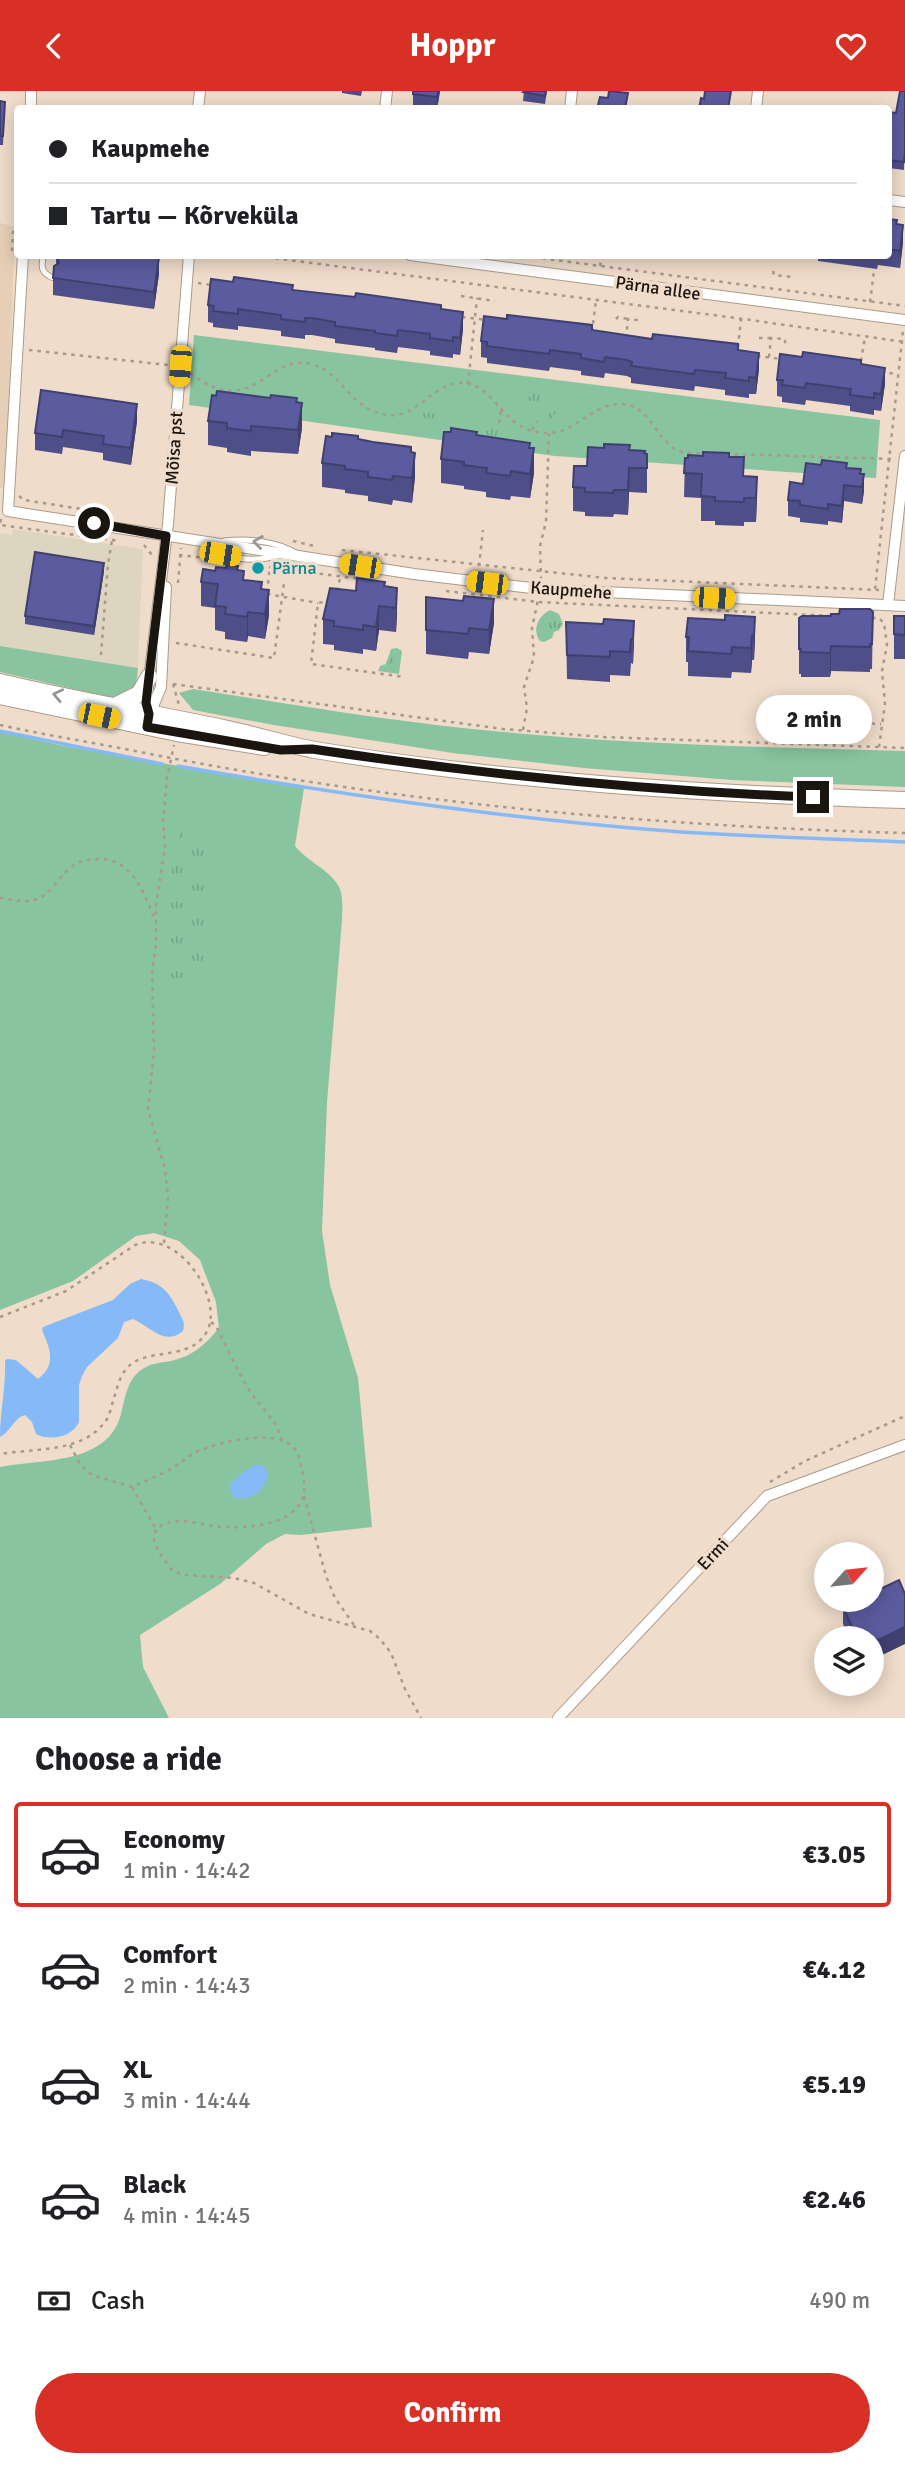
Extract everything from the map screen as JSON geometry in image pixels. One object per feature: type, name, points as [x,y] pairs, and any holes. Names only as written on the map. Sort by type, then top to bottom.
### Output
[{"type":"main road","points":[[115,706],[139,694],[149,677]]},
{"type":"main road","points":[[0,693],[148,720],[237,731],[312,749],[515,776],[790,797],[905,800]]},
{"type":"main road","points":[[0,693],[115,706],[148,720]]},
{"type":"street","points":[[4,511],[9,492],[23,259]]},
{"type":"street","name":"Mõisa pst","points":[[148,720],[161,687],[166,536],[189,259]]},
{"type":"street","name":"Pärna allee","points":[[440,259],[905,320]]},
{"type":"street","points":[[888,605],[905,456]]},
{"type":"street","name":"Kaupmehe","points":[[4,511],[414,574],[540,589],[905,606]]},
{"type":"street","name":"Mõisa pst","points":[[148,720],[146,703],[165,557]]},
{"type":"street","name":"Ermi","points":[[558,1718],[767,1496],[905,1445]]},
{"type":"lane","points":[[44,259],[43,271],[54,278]]},
{"type":"lane","points":[[208,544],[240,539],[283,546],[305,558]]},
{"type":"path","points":[[281,259],[903,342]]},
{"type":"path","points":[[547,259],[905,306]]},
{"type":"path","points":[[600,266],[601,259]]},
{"type":"path","points":[[773,271],[774,275],[794,275]]},
{"type":"path","points":[[870,302],[874,271]]},
{"type":"path","points":[[194,283],[221,286]]},
{"type":"path","points":[[461,296],[495,300]]},
{"type":"path","points":[[468,384],[477,298]]},
{"type":"path","points":[[591,339],[596,300]]},
{"type":"path","points":[[461,317],[488,320]]},
{"type":"path","points":[[616,319],[637,320],[639,324]]},
{"type":"path","points":[[625,338],[628,319]]},
{"type":"path","points":[[737,353],[741,319]]},
{"type":"path","points":[[874,590],[905,320]]},
{"type":"path","points":[[859,369],[865,337]]},
{"type":"path","points":[[759,338],[785,339],[785,344]]},
{"type":"path","points":[[769,357],[771,338]]},
{"type":"path","points":[[17,349],[180,366],[215,389],[233,391],[251,387],[291,364],[309,363],[330,371],[353,400],[390,416],[406,413],[444,387],[468,384],[484,390],[511,421],[531,431],[549,433],[569,430],[603,408],[620,404],[639,409],[666,441],[679,451],[705,454]]},
{"type":"path","points":[[747,354],[781,359]]},
{"type":"path","points":[[872,371],[898,375]]},
{"type":"path","points":[[263,388],[264,380]]},
{"type":"path","points":[[499,423],[502,410]]},
{"type":"path","points":[[531,431],[537,421]]},
{"type":"path","points":[[718,454],[888,460]]},
{"type":"path","points":[[9,492],[15,492],[24,500],[103,513]]},
{"type":"path","points":[[101,655],[108,564],[115,526]]},
{"type":"path","points":[[479,566],[483,530]]},
{"type":"path","points":[[177,592],[181,539]]},
{"type":"path","points":[[287,541],[320,547]]},
{"type":"path","points":[[334,549],[608,579],[890,590]]},
{"type":"path","points":[[270,567],[267,594],[282,598],[318,603],[337,600],[340,577]]},
{"type":"path","points":[[174,643],[274,658],[284,583]]},
{"type":"path","points":[[318,603],[311,664],[404,677]]},
{"type":"path","points":[[659,609],[835,616]]},
{"type":"path","points":[[872,614],[872,618],[894,620]]},
{"type":"path","points":[[879,747],[886,695],[882,671],[887,645],[883,620]]},
{"type":"path","points":[[173,675],[173,684],[503,729],[603,737],[905,748]]},
{"type":"path","points":[[863,723],[881,724]]},
{"type":"path","points":[[0,725],[170,759],[427,800],[779,830],[905,833]]},
{"type":"path","points":[[164,1243],[168,1198],[165,1169],[148,1110],[155,1051],[152,973],[156,905],[165,846],[163,820],[170,759]]},
{"type":"path","points":[[0,898],[29,902],[47,894],[74,864],[108,859],[127,868],[142,890],[156,923]]},
{"type":"path","points":[[0,1317],[66,1291],[146,1240],[164,1243],[184,1258],[202,1284],[209,1304],[211,1322],[207,1332],[190,1348],[142,1358],[131,1364],[121,1375],[107,1421],[97,1431],[70,1445],[0,1454]]},
{"type":"path","points":[[211,1322],[216,1326],[246,1385],[280,1431],[282,1440]]},
{"type":"path","points":[[70,1445],[81,1466],[92,1475],[132,1487],[200,1451],[266,1437],[282,1440],[295,1449],[298,1456],[304,1496],[326,1576],[335,1598],[355,1626]]},
{"type":"path","points":[[132,1487],[156,1529],[154,1541],[171,1569],[183,1576],[234,1578],[254,1583],[309,1614],[370,1631],[391,1653],[405,1689],[421,1718]]},
{"type":"path","points":[[156,1529],[165,1522],[178,1519],[223,1527],[267,1523],[285,1517],[296,1509],[304,1496]]},
{"type":"shaded area","points":[[0,223],[14,227],[14,256],[6,488],[0,488]]},
{"type":"shaded area","points":[[13,529],[143,549],[138,668],[0,646],[0,533],[12,535]]},
{"type":"green space","points":[[194,335],[880,420],[876,478],[555,456],[189,405]]},
{"type":"green space","points":[[544,388],[556,394],[558,401],[584,404],[587,413],[556,412],[551,421],[543,423],[533,419],[528,407],[516,406],[515,398],[531,397],[534,392]]},
{"type":"green space","points":[[623,410],[630,413],[633,420],[630,427],[623,430],[616,427],[613,420],[616,413]]},
{"type":"green space","points":[[419,411],[442,414],[442,434],[412,430],[414,413]]},
{"type":"green space","points":[[480,421],[509,425],[507,443],[478,439]]},
{"type":"green space","points":[[550,610],[559,614],[563,624],[554,632],[552,638],[540,641],[538,624],[542,616]]},
{"type":"green space","points":[[0,646],[138,668],[136,687],[125,696],[113,698],[0,672]]},
{"type":"green space","points":[[391,649],[402,651],[399,674],[378,671],[380,666],[386,664]]},
{"type":"green space","points":[[193,689],[386,719],[553,736],[704,745],[905,751],[905,787],[732,780],[584,768],[453,753],[193,710],[179,693]]},
{"type":"green space","points":[[0,731],[59,745],[304,788],[295,846],[334,879],[341,893],[342,920],[327,1102],[322,1231],[330,1285],[358,1378],[372,1527],[301,1535],[285,1534],[266,1544],[220,1584],[140,1635],[143,1667],[169,1718],[0,1718],[0,1467],[71,1457],[102,1443],[114,1431],[127,1390],[136,1374],[148,1366],[192,1353],[219,1328],[216,1302],[200,1260],[179,1241],[154,1233],[136,1236],[73,1281],[0,1310]]},
{"type":"green space","points":[[180,830],[214,836],[210,948],[202,955],[210,963],[208,977],[183,999],[162,975],[165,947],[164,908]]},
{"type":"water","points":[[141,1279],[160,1286],[168,1293],[183,1320],[183,1331],[170,1337],[163,1336],[133,1319],[124,1322],[118,1338],[87,1367],[82,1376],[79,1385],[79,1422],[71,1432],[60,1437],[41,1436],[36,1434],[32,1422],[25,1415],[0,1437],[5,1361],[16,1360],[38,1379],[50,1362],[43,1327],[113,1300],[130,1284]]},
{"type":"water","points":[[255,1465],[262,1465],[268,1472],[265,1484],[250,1497],[232,1496],[229,1485]]},
{"type":"building","points":[[413,91],[438,91],[437,97],[413,94]]},
{"type":"building","points":[[524,91],[546,91],[545,96]]},
{"type":"building","points":[[609,91],[628,93],[626,105],[598,105],[600,97],[608,98]]},
{"type":"building","points":[[705,91],[731,91],[729,105],[700,105],[701,98],[704,99]]},
{"type":"building","points":[[900,91],[905,91],[904,162],[892,160],[892,112],[896,113]]},
{"type":"building","points":[[0,101],[5,102],[3,136],[0,136]]},
{"type":"building","points":[[892,219],[897,220],[896,224],[903,225],[900,251],[892,250]]},
{"type":"building","points":[[58,259],[159,259],[154,292],[53,278],[54,266],[59,263]]},
{"type":"building","points":[[234,277],[293,285],[292,290],[355,297],[356,293],[441,305],[441,309],[463,312],[460,338],[453,337],[453,341],[430,338],[430,334],[398,330],[397,336],[335,326],[335,322],[312,318],[305,318],[305,322],[281,319],[281,315],[238,309],[238,314],[213,311],[214,306],[208,305],[211,279],[233,282]]},
{"type":"building","points":[[507,315],[592,325],[592,330],[652,339],[653,334],[738,344],[738,350],[759,353],[756,378],[749,377],[749,381],[725,378],[726,373],[695,370],[694,374],[631,366],[632,362],[627,360],[605,357],[604,362],[581,358],[581,354],[550,350],[549,354],[487,346],[487,342],[481,341],[484,316],[507,319]]},
{"type":"building","points":[[803,352],[861,360],[861,364],[885,368],[881,394],[874,393],[874,398],[850,395],[851,389],[806,383],[805,388],[782,385],[783,380],[777,380],[780,354],[802,357]]},
{"type":"building","points":[[41,390],[137,404],[131,448],[103,444],[104,436],[63,430],[62,437],[35,433]]},
{"type":"building","points":[[217,391],[270,398],[271,395],[297,398],[296,402],[302,403],[298,430],[251,426],[251,431],[227,428],[227,423],[208,421],[212,395],[216,396]]},
{"type":"building","points":[[451,428],[477,432],[476,435],[530,443],[529,448],[534,448],[530,474],[511,471],[510,476],[486,473],[487,468],[441,459],[444,432],[451,432]]},
{"type":"building","points":[[332,433],[411,447],[411,452],[415,453],[412,478],[393,476],[392,480],[368,477],[368,472],[322,463],[326,436],[332,437]]},
{"type":"building","points":[[604,444],[630,445],[629,450],[645,451],[647,468],[629,468],[628,490],[614,490],[613,493],[585,492],[585,488],[573,487],[574,466],[587,466],[588,447],[604,448]]},
{"type":"building","points":[[703,452],[729,453],[729,457],[744,457],[743,476],[757,477],[756,498],[744,498],[744,502],[715,501],[715,497],[701,496],[702,474],[684,473],[685,458],[688,458],[688,455],[703,456]]},
{"type":"building","points":[[822,460],[847,463],[846,468],[861,469],[860,474],[864,474],[862,487],[844,485],[842,506],[828,504],[828,509],[800,505],[800,501],[788,500],[790,482],[803,484],[806,463],[821,465]]},
{"type":"building","points":[[35,552],[104,563],[94,626],[25,616]]},
{"type":"building","points":[[227,564],[238,566],[237,570],[244,571],[243,580],[262,582],[261,589],[269,590],[265,614],[248,612],[247,617],[225,614],[226,607],[215,606],[218,584],[201,582],[203,569],[215,571],[216,567],[226,568]]},
{"type":"building","points":[[357,578],[385,582],[384,586],[397,588],[396,608],[379,606],[376,627],[363,625],[363,630],[334,626],[334,621],[323,619],[330,588],[356,591]]},
{"type":"building","points":[[464,596],[494,599],[489,630],[469,628],[468,634],[426,630],[426,597],[463,601]]},
{"type":"building","points":[[840,609],[870,609],[873,612],[870,647],[831,646],[830,653],[801,652],[799,618],[831,616],[839,614]]},
{"type":"building","points":[[725,615],[755,617],[751,648],[732,647],[731,654],[688,651],[688,618],[725,620]]},
{"type":"building","points":[[894,616],[905,616],[905,635],[894,634]]},
{"type":"building","points":[[604,619],[634,621],[630,652],[610,651],[610,657],[567,655],[566,622],[603,624]]},
{"type":"building","points":[[899,1580],[905,1594],[905,1627],[884,1637],[884,1626],[852,1626],[845,1612],[884,1612],[884,1587]]},
{"type":"waterway","points":[[0,731],[162,764]]},
{"type":"waterway","points":[[178,766],[357,795],[596,825],[749,836],[905,842]]},
{"type":"place","name":"Pärna","points":[[258,568]]},
{"type":"route","points":[[94,523],[166,536],[146,703],[149,714],[147,727],[281,750],[312,749],[528,778],[813,797]]}]
